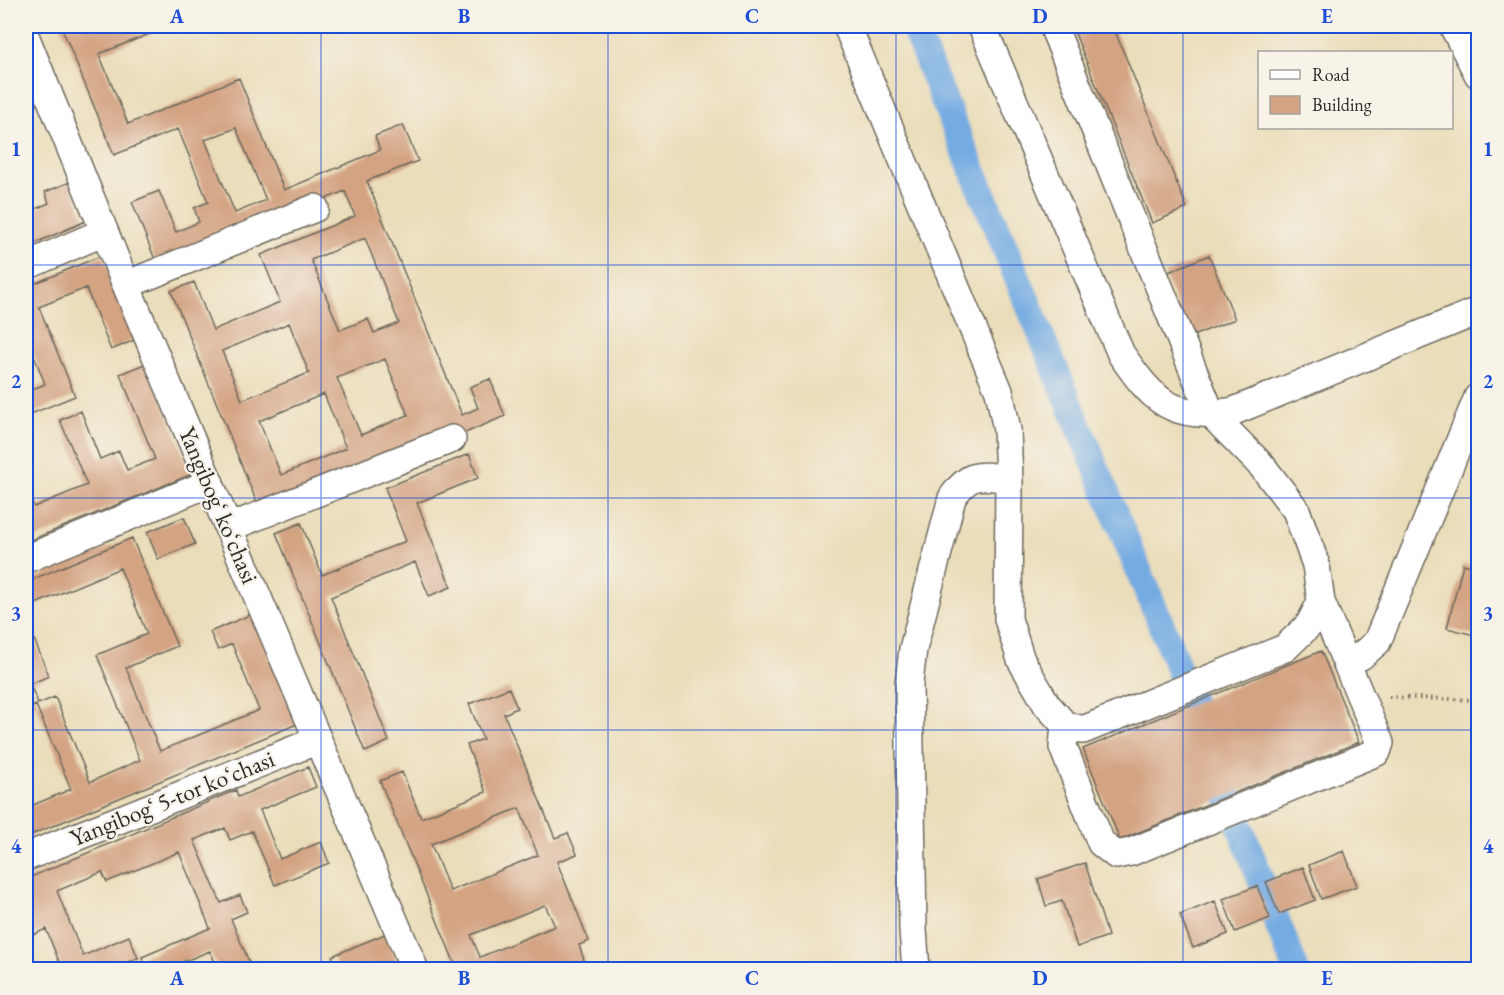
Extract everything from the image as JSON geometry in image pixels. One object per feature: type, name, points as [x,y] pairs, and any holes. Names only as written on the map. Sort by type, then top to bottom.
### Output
[{"type":"street","points":[[847,26],[999,391],[1007,430],[1009,479],[1008,619],[1021,660],[1047,705],[1065,725],[1083,730],[1285,648],[1309,625],[1321,602]]},
{"type":"street","points":[[982,26],[1121,354],[1158,401],[1182,411],[1211,414],[1234,411],[1259,403],[1479,311]]},
{"type":"street","points":[[1053,26],[1211,414],[1262,466],[1296,510],[1317,565],[1321,602],[1380,742],[1377,752],[1131,852],[1116,855],[1101,843],[1063,747],[1065,725]]},
{"type":"street","points":[[1453,26],[1479,74]]},
{"type":"street","name":"Yangibogʻ koʻchasi","points":[[26,38],[126,285],[415,969]]},
{"type":"street","points":[[126,285],[315,208]]},
{"type":"street","points":[[26,266],[104,232]]},
{"type":"street","points":[[1346,662],[1361,656],[1377,642],[1479,397]]},
{"type":"street","points":[[228,528],[452,439]]},
{"type":"street","points":[[916,969],[913,930],[909,683],[913,649],[952,498],[963,482],[973,476],[1009,479]]},
{"type":"street","points":[[26,559],[210,483]]},
{"type":"street","name":"Yangibogʻ 5-tor koʻchasi","points":[[26,857],[318,740]]},
{"type":"path","points":[[1365,705],[1391,697],[1479,700]]},
{"type":"building","points":[[61,26],[170,26],[99,54],[128,124],[239,78],[284,190],[380,150],[375,136],[403,125],[418,161],[367,181],[462,415],[478,408],[470,387],[490,379],[505,416],[453,438],[259,508],[171,291],[194,282],[213,330],[280,302],[261,255],[355,216],[345,191],[158,267],[132,202],[159,191],[176,232],[199,222],[194,208],[208,202],[178,129],[114,155]],"holes":[[[236,128],[266,200],[235,213],[205,140]],[[365,238],[399,323],[374,333],[368,319],[340,330],[311,260]],[[289,323],[309,373],[242,400],[222,351]],[[385,359],[408,415],[361,435],[337,378]],[[324,394],[346,448],[281,475],[259,421]]]},
{"type":"building","points":[[1072,26],[1113,26],[1187,208],[1152,223]]},
{"type":"building","points":[[26,73],[36,98],[26,102]]},
{"type":"building","points":[[70,182],[86,221],[26,247],[26,213],[49,203],[45,192]]},
{"type":"building","points":[[103,255],[137,339],[111,350],[86,288],[39,307],[75,396],[26,416],[26,392],[45,384],[26,335],[26,287]]},
{"type":"building","points":[[1209,255],[1235,319],[1190,337],[1164,274]]},
{"type":"building","points":[[147,363],[192,474],[26,542],[26,486],[34,507],[87,485],[60,420],[81,411],[100,459],[119,451],[127,470],[155,459],[120,374]]},
{"type":"building","points":[[469,454],[478,478],[417,503],[451,587],[429,596],[415,562],[331,597],[389,741],[365,752],[276,533],[301,523],[322,575],[406,541],[385,488]]},
{"type":"building","points":[[184,517],[195,544],[158,559],[147,532]]},
{"type":"building","points":[[132,538],[177,646],[126,668],[160,751],[259,710],[232,644],[218,650],[210,632],[252,614],[297,724],[26,837],[26,808],[71,789],[36,705],[26,709],[26,686],[30,684],[38,704],[55,697],[90,782],[140,760],[97,655],[147,634],[120,568],[26,608],[26,582]]},
{"type":"building","points":[[1463,564],[1478,568],[1478,636],[1447,628]]},
{"type":"building","points":[[26,619],[49,676],[30,684],[26,673]]},
{"type":"building","points":[[1321,651],[1359,742],[1120,840],[1083,749]]},
{"type":"building","points":[[509,688],[517,708],[504,714],[555,838],[568,833],[577,854],[557,862],[589,941],[579,945],[587,969],[457,969],[380,781],[402,772],[421,818],[486,792],[467,745],[483,739],[469,704]],"holes":[[[519,808],[538,855],[450,891],[431,844]],[[545,905],[555,926],[480,957],[471,935]]]},
{"type":"building","points":[[308,767],[316,787],[260,810],[280,859],[321,842],[329,863],[275,885],[252,831],[230,840],[225,828],[194,840],[221,903],[240,895],[247,912],[231,919],[252,969],[218,969],[210,951],[165,969],[147,969],[142,957],[210,928],[179,852],[107,882],[102,872],[57,891],[83,956],[129,936],[138,958],[110,969],[62,969],[46,929],[26,938],[26,879],[236,790],[238,797]]},
{"type":"building","points":[[1344,851],[1357,886],[1321,899],[1309,865]]},
{"type":"building","points":[[1085,863],[1108,936],[1077,947],[1062,901],[1046,906],[1038,879]]},
{"type":"building","points":[[1303,867],[1315,900],[1279,914],[1266,882]]},
{"type":"building","points":[[1257,886],[1270,918],[1235,932],[1223,899]]},
{"type":"building","points":[[1215,901],[1228,934],[1193,948],[1180,915]]},
{"type":"building","points":[[385,934],[400,969],[338,969],[332,956]]},
{"type":"waterway","points":[[913,26],[1165,634],[1296,970]]}]
